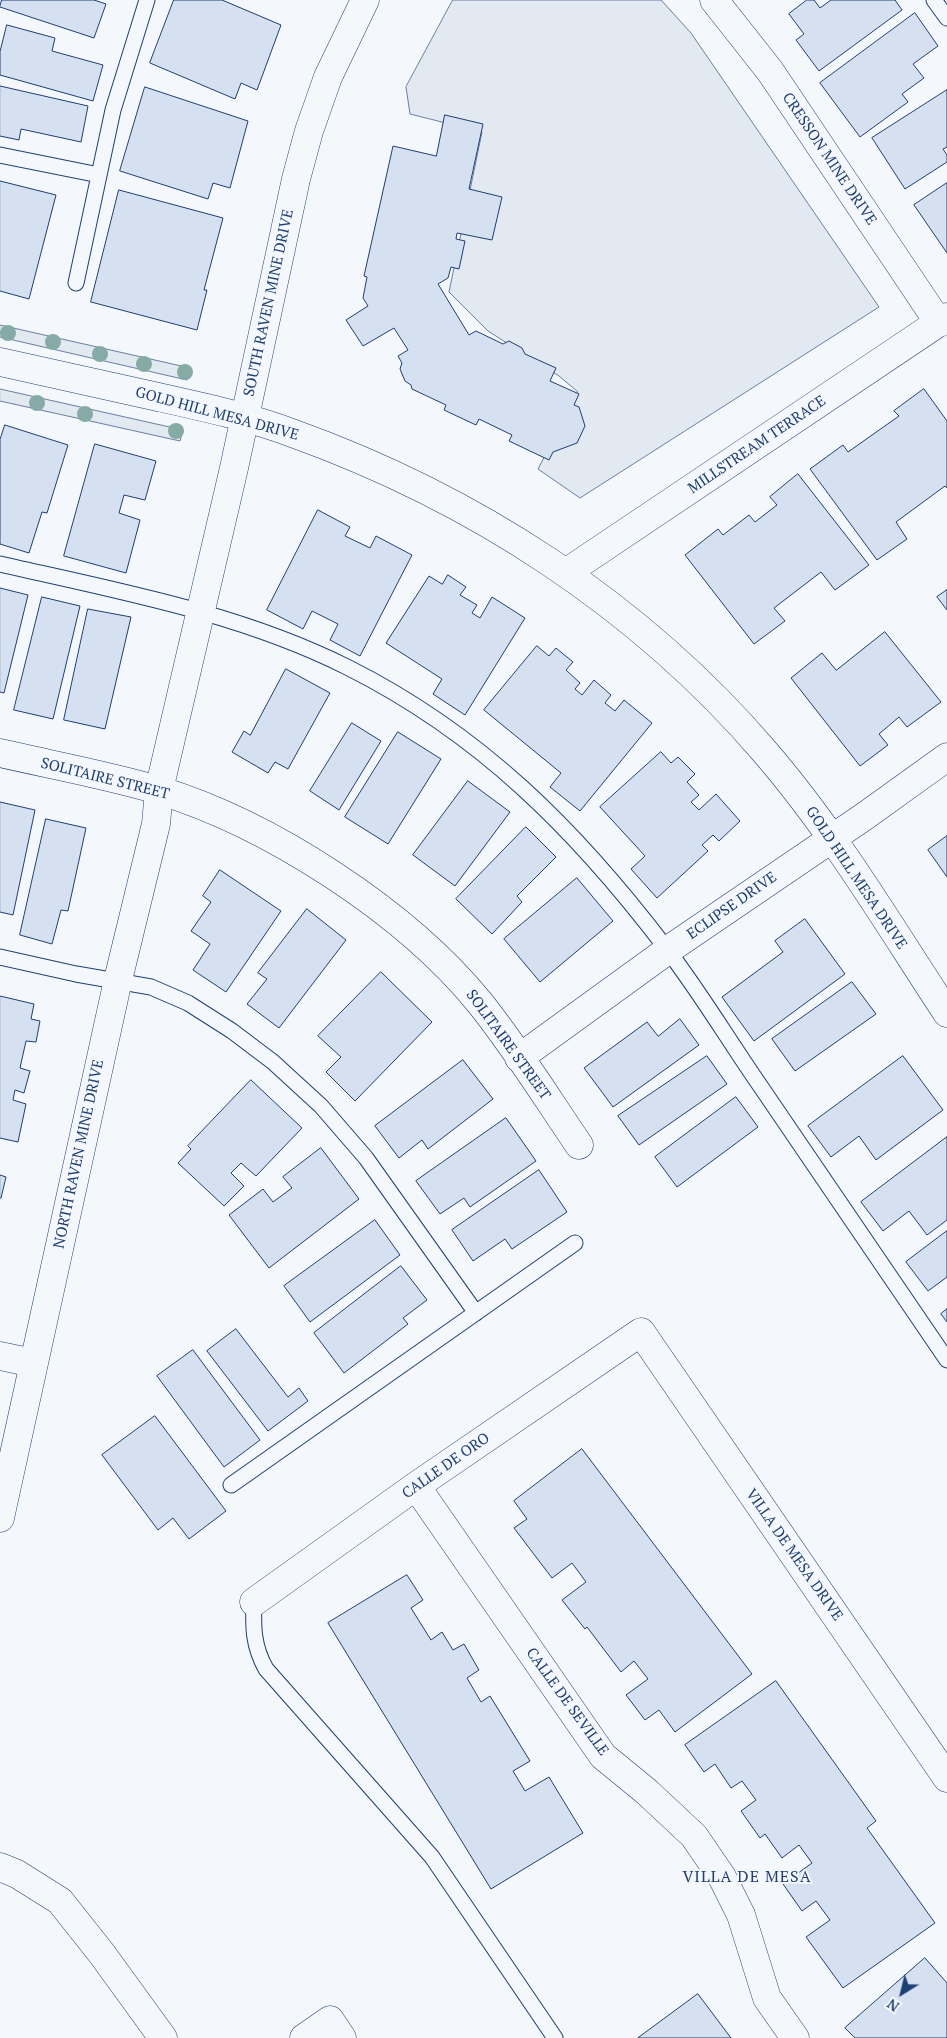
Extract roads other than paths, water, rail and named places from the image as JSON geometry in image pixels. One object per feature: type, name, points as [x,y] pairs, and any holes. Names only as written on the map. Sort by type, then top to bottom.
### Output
[{"type":"street","name":"SOUTH RAVEN MINE DRIVE","points":[[159,790],[201,612],[296,179],[309,131],[328,77],[365,0]]},
{"type":"street","name":"CRESSON MINE DRIVE","points":[[714,0],[770,71],[943,320]]},
{"type":"street","name":"MILLSTREAM TERRACE","points":[[567,572],[943,320]]},
{"type":"street","name":"GOLD HILL MESA DRIVE","points":[[0,362],[198,406],[290,432],[389,472],[477,517],[567,572],[665,649],[766,752],[832,838],[947,1013]]},
{"type":"street","name":"SOLITAIRE STREET","points":[[0,753],[159,790],[230,819],[288,848],[338,878],[388,915],[439,959],[479,1002],[579,1145]]},
{"type":"street","name":"ECLIPSE DRIVE","points":[[519,1058],[668,950],[947,757]]},
{"type":"street","name":"NORTH RAVEN MINE DRIVE","points":[[0,1518],[118,980],[156,824],[159,790]]},
{"type":"street","name":"CALLE DE ORO","points":[[254,1602],[416,1486],[641,1332]]},
{"type":"street","name":"VILLA DE MESA DRIVE","points":[[641,1332],[947,1778]]},
{"type":"street","points":[[0,1356],[33,1363]]},
{"type":"street","name":"CALLE DE SEVILLE","points":[[416,1486],[604,1756],[647,1792],[694,1836],[722,1877],[740,1915],[767,1998],[795,2038]]},
{"type":"street","points":[[0,1866],[17,1874],[60,1901],[102,1954],[163,2038]]},
{"type":"street","points":[[304,2038],[330,2020],[342,2038]]},
{"type":"lane","points":[[76,283],[112,110],[147,0]]},
{"type":"lane","points":[[934,0],[947,18]]},
{"type":"lane","points":[[0,155],[99,175]]},
{"type":"lane","points":[[0,564],[201,612],[271,634],[348,668],[414,705],[474,746],[539,801],[594,858],[668,950],[947,1360]]},
{"type":"lane","points":[[0,957],[76,974],[150,987],[188,1003],[232,1031],[273,1062],[321,1106],[366,1158],[476,1313]]},
{"type":"lane","points":[[231,1485],[575,1243]]},
{"type":"lane","points":[[254,1602],[253,1637],[257,1653],[266,1669],[432,1856],[556,2038]]},
{"type":"district","name":"VILLA DE MESA","points":[[747,1877]]}]
